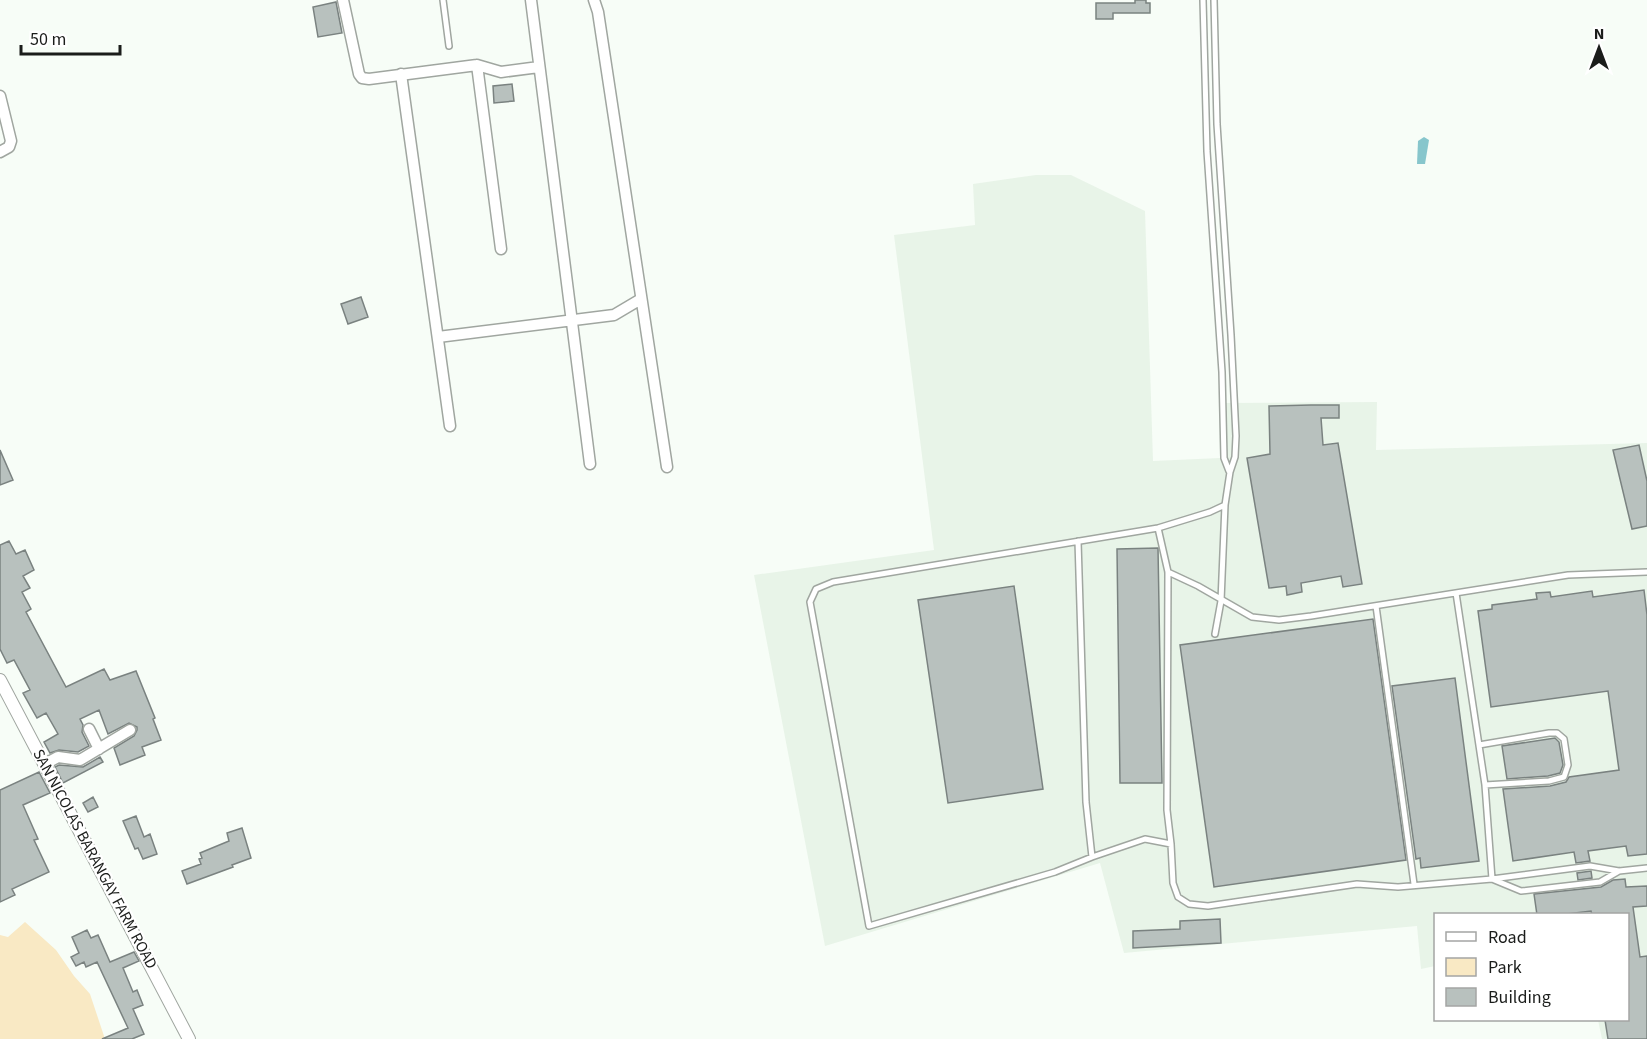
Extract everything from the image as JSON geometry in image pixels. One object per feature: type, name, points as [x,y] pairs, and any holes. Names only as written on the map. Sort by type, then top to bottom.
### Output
[{"type":"street","points":[[344,0],[359,74],[362,78],[477,65],[501,72],[539,67]]},
{"type":"street","points":[[531,0],[590,464]]},
{"type":"street","points":[[594,0],[598,12],[667,467]]},
{"type":"street","points":[[477,65],[501,249]]},
{"type":"street","points":[[401,75],[450,426]]},
{"type":"street","points":[[0,96],[11,141],[9,147],[0,152]]},
{"type":"street","points":[[438,337],[614,315],[641,299]]},
{"type":"street","name":"SAN NICOLAS BARANGAY FARM ROAD","points":[[0,680],[189,1039]]},
{"type":"street","points":[[89,729],[99,749]]},
{"type":"street","points":[[45,764],[58,757],[80,760],[130,730]]},
{"type":"lane","points":[[443,0],[449,46]]},
{"type":"lane","points":[[1203,0],[1206,152],[1222,372],[1224,458],[1230,472]]},
{"type":"lane","points":[[1214,0],[1217,124],[1236,436],[1235,458],[1230,472],[1225,505],[1221,601],[1215,634]]},
{"type":"lane","points":[[1206,125],[1217,124]]},
{"type":"lane","points":[[1206,152],[1220,150]]},
{"type":"lane","points":[[1171,844],[1145,839],[1055,872],[869,926],[810,602],[816,589],[834,582],[1158,528],[1225,505]]},
{"type":"lane","points":[[1158,528],[1168,572],[1167,810],[1173,883],[1178,897],[1189,904],[1208,906],[1357,884],[1398,887],[1492,879],[1590,866],[1619,871],[1647,868]]},
{"type":"lane","points":[[1078,541],[1086,802],[1092,857]]},
{"type":"lane","points":[[1168,572],[1198,586],[1252,617],[1278,620],[1568,575],[1647,572]]},
{"type":"lane","points":[[1456,593],[1485,785],[1492,879]]},
{"type":"lane","points":[[1376,606],[1414,884]]},
{"type":"lane","points":[[1479,745],[1557,733],[1564,739],[1568,765],[1564,777],[1549,781],[1485,785]]},
{"type":"lane","points":[[1492,879],[1521,891],[1600,882],[1619,871]]},
{"type":"shaded area","points":[[1036,175],[1071,175],[1145,211],[1153,461],[1220,458],[1219,403],[1377,402],[1376,450],[1647,443],[1647,1039],[1602,1039],[1598,1021],[1629,1021],[1629,913],[1434,913],[1434,966],[1421,969],[1417,926],[1124,953],[1100,863],[825,946],[754,575],[934,550],[894,235],[975,225],[973,184]]},
{"type":"green space","points":[[25,922],[56,950],[90,994],[105,1039],[0,1039],[0,935],[8,937]]},
{"type":"water","points":[[1424,137],[1429,140],[1425,164],[1417,164],[1418,141]]},
{"type":"building","points":[[1135,0],[1146,0],[1146,3],[1150,3],[1150,13],[1113,13],[1113,19],[1096,19],[1096,3],[1135,3]]},
{"type":"building","points":[[336,2],[342,33],[318,37],[313,7]]},
{"type":"building","points":[[512,84],[514,101],[494,103],[493,86]]},
{"type":"building","points":[[361,297],[368,317],[348,324],[341,304]]},
{"type":"building","points":[[1339,405],[1339,418],[1321,418],[1323,445],[1338,443],[1362,584],[1343,587],[1341,576],[1301,583],[1302,592],[1287,595],[1286,586],[1269,588],[1247,458],[1270,454],[1269,406]]},
{"type":"building","points":[[1639,445],[1647,481],[1647,526],[1632,529],[1613,450]]},
{"type":"building","points":[[0,450],[13,480],[0,485]]},
{"type":"building","points":[[9,541],[16,554],[25,550],[34,570],[23,576],[30,588],[22,592],[31,609],[26,612],[66,687],[104,669],[110,680],[136,671],[155,718],[153,719],[161,740],[142,747],[145,755],[120,765],[114,748],[134,736],[137,727],[129,723],[108,734],[99,710],[80,719],[83,725],[82,732],[89,746],[78,752],[59,750],[50,753],[44,742],[58,734],[46,713],[37,718],[23,693],[30,690],[14,660],[7,663],[0,649],[0,545]]},
{"type":"building","points":[[1158,548],[1162,783],[1120,783],[1117,549]]},
{"type":"building","points":[[1014,586],[1043,789],[948,803],[918,600]]},
{"type":"building","points":[[1644,590],[1647,615],[1647,854],[1628,856],[1626,846],[1588,851],[1590,861],[1576,863],[1574,852],[1513,861],[1503,789],[1550,786],[1566,782],[1569,777],[1619,770],[1608,691],[1491,707],[1478,611],[1492,609],[1492,605],[1537,599],[1536,593],[1550,592],[1551,597],[1592,591],[1593,597]]},
{"type":"building","points":[[1373,619],[1406,860],[1214,887],[1180,645]]},
{"type":"building","points":[[1455,678],[1479,861],[1421,868],[1420,858],[1416,859],[1392,686]]},
{"type":"building","points":[[1555,738],[1559,742],[1563,765],[1560,773],[1507,779],[1502,746]]},
{"type":"building","points":[[100,757],[103,762],[63,783],[55,767],[59,765],[83,767]]},
{"type":"building","points":[[39,772],[50,793],[23,805],[38,839],[34,840],[49,872],[12,889],[15,895],[0,902],[0,790]]},
{"type":"building","points":[[93,797],[98,807],[88,812],[83,803]]},
{"type":"building","points":[[136,816],[144,837],[150,834],[157,854],[143,859],[138,848],[135,849],[123,821]]},
{"type":"building","points":[[242,828],[251,858],[187,884],[182,871],[201,864],[200,853],[229,841],[227,833]]},
{"type":"building","points":[[1591,871],[1592,878],[1578,880],[1577,873]]},
{"type":"building","points":[[1625,879],[1626,887],[1647,886],[1647,906],[1633,907],[1640,957],[1647,956],[1647,1039],[1608,1039],[1605,1021],[1629,1021],[1629,913],[1592,913],[1591,911],[1537,913],[1534,894],[1601,887],[1613,880]]},
{"type":"building","points":[[1220,919],[1221,943],[1133,948],[1133,931],[1180,929],[1180,921]]},
{"type":"building","points":[[87,930],[91,938],[98,935],[110,962],[134,952],[139,961],[123,968],[133,992],[137,990],[143,1005],[133,1009],[144,1034],[132,1039],[102,1039],[128,1028],[97,962],[86,967],[84,962],[76,966],[71,957],[79,953],[72,937]]}]
